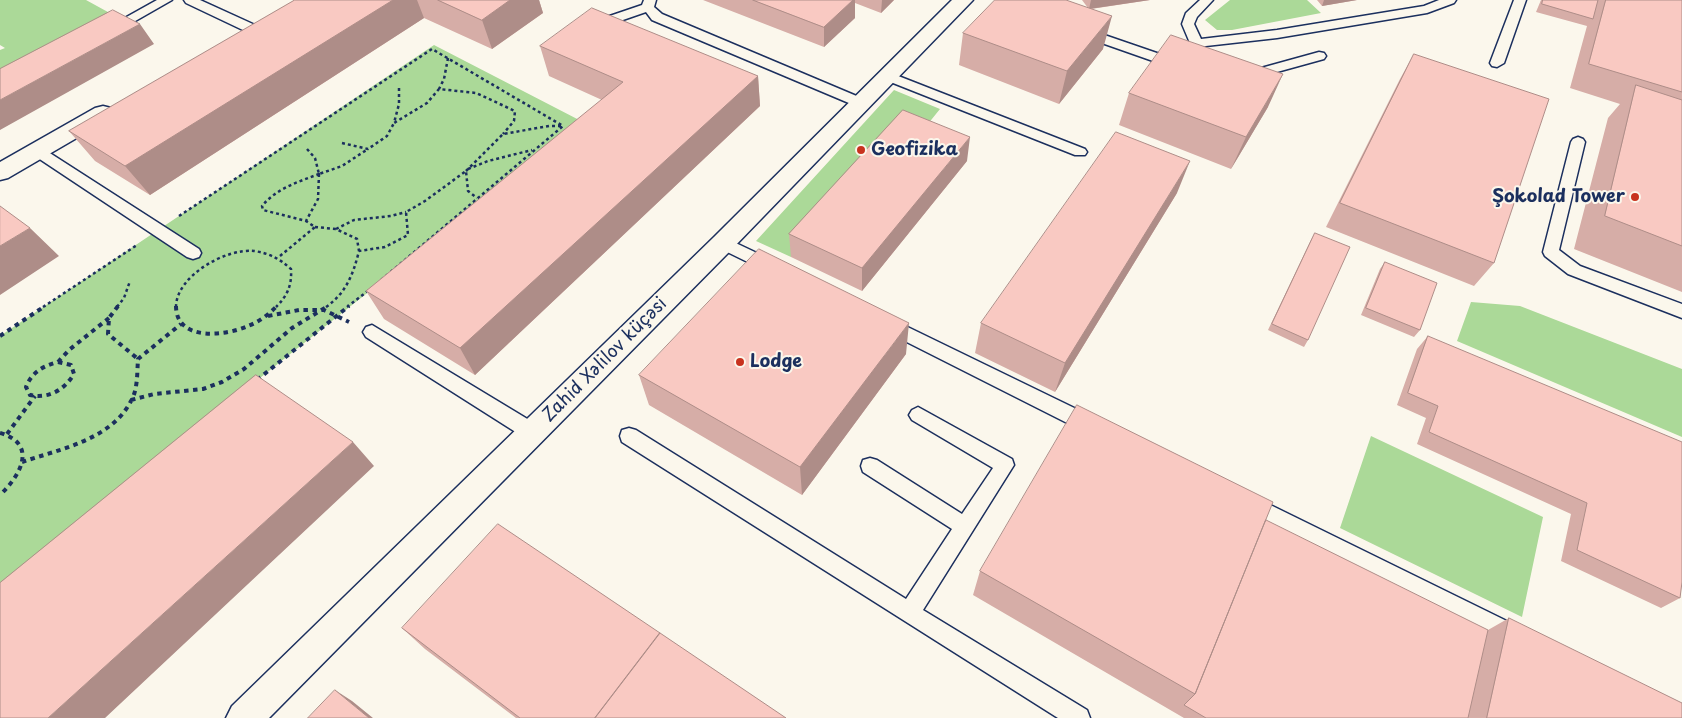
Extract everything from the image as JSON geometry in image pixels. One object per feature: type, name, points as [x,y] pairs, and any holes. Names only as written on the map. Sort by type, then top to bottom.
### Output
[{"type":"street","name":"Zahid Xəlilov küçəsi","points":[[244,718],[723,243],[963,0]]},
{"type":"street","points":[[0,172],[122,102]]},
{"type":"lane","points":[[190,0],[250,28]]},
{"type":"lane","points":[[1207,0],[1191,16],[1188,24],[1192,44],[1277,34],[1450,0]]},
{"type":"lane","points":[[1497,63],[1520,0]]},
{"type":"lane","points":[[103,34],[154,2]]},
{"type":"lane","points":[[580,34],[649,4],[657,17],[861,103]]},
{"type":"lane","points":[[1075,29],[1192,70]]},
{"type":"lane","points":[[1140,52],[1168,47]]},
{"type":"lane","points":[[1234,80],[1319,56]]},
{"type":"lane","points":[[888,76],[1080,152]]},
{"type":"lane","points":[[1578,142],[1551,252],[1574,270],[1682,310]]},
{"type":"lane","points":[[37,151],[193,253]]},
{"type":"lane","points":[[723,243],[786,274]]},
{"type":"lane","points":[[875,318],[1108,434]]},
{"type":"lane","points":[[372,332],[532,432]]},
{"type":"lane","points":[[909,613],[1005,465],[918,415]]},
{"type":"lane","points":[[629,436],[1079,718]]},
{"type":"lane","points":[[870,466],[965,526]]},
{"type":"lane","points":[[1233,496],[1528,642]]},
{"type":"path","points":[[0,336],[432,49],[563,126]]},
{"type":"path","points":[[394,123],[427,103],[439,89],[444,79],[448,58]]},
{"type":"path","points":[[131,400],[156,394],[210,387],[234,377],[294,326],[324,310],[344,291],[355,268],[359,251],[357,239],[336,229],[315,227],[306,221],[263,210],[262,206],[266,200],[280,190],[342,166],[387,136],[394,123],[399,104],[399,88]]},
{"type":"path","points":[[336,229],[354,220],[368,217],[392,216],[406,212],[425,202],[466,171],[514,121],[515,110],[476,93],[439,89]]},
{"type":"path","points":[[503,134],[549,126],[563,126]]},
{"type":"path","points":[[253,383],[338,316],[563,126]]},
{"type":"path","points":[[342,143],[368,149]]},
{"type":"path","points":[[306,221],[315,209],[321,194],[315,158],[308,149]]},
{"type":"path","points":[[466,171],[488,161],[534,150]]},
{"type":"path","points":[[466,171],[468,191],[477,198]]},
{"type":"path","points":[[359,251],[384,248],[400,242],[408,236],[406,212]]},
{"type":"path","points":[[280,256],[315,227]]},
{"type":"path","points":[[253,250],[280,256],[289,265],[293,276],[291,290],[282,304],[268,316],[250,327],[229,333],[210,335],[193,332],[181,324],[175,314],[176,302],[181,289],[191,276],[206,266],[237,252],[253,250]]},
{"type":"path","points":[[58,362],[69,350],[109,318],[124,298],[130,281]]},
{"type":"path","points":[[268,316],[299,310],[324,310],[372,332]]},
{"type":"path","points":[[109,318],[108,334],[138,359]]},
{"type":"path","points":[[22,462],[75,443],[104,430],[121,416],[131,400],[136,383],[138,359],[181,324]]},
{"type":"path","points":[[58,362],[71,365],[74,374],[71,380],[59,391],[36,396],[30,395],[26,387],[31,376],[44,366],[58,362]]},
{"type":"path","points":[[8,434],[36,396]]},
{"type":"path","points":[[0,432],[18,440],[23,450],[22,462],[16,476],[0,495]]},
{"type":"green space","points":[[0,0],[86,0],[117,17],[0,80],[0,50],[5,48],[0,45]]},
{"type":"green space","points":[[1230,0],[1307,0],[1321,13],[1232,30],[1217,30],[1205,20]]},
{"type":"green space","points":[[434,45],[583,122],[0,584],[0,336]]},
{"type":"green space","points":[[894,90],[940,109],[915,140],[901,134],[791,257],[756,241]]},
{"type":"green space","points":[[1471,302],[1520,306],[1682,369],[1682,437],[1457,341]]},
{"type":"green space","points":[[1371,436],[1543,517],[1522,617],[1340,528]]},
{"type":"building","points":[[295,0],[393,0],[125,166],[69,131]]},
{"type":"building","points":[[438,0],[510,0],[482,20]]},
{"type":"building","points":[[753,0],[853,0],[824,27]]},
{"type":"building","points":[[995,0],[1066,0],[1112,16],[1067,71],[963,33]]},
{"type":"building","points":[[1543,0],[1598,0],[1593,19],[1542,4]]},
{"type":"building","points":[[1606,0],[1682,0],[1682,92],[1589,64]]},
{"type":"building","points":[[592,8],[758,76],[460,348],[366,291],[623,82],[540,46]]},
{"type":"building","points":[[113,10],[140,24],[0,100],[0,69]]},
{"type":"building","points":[[1171,35],[1283,74],[1246,137],[1129,93]]},
{"type":"building","points":[[1414,54],[1549,99],[1494,263],[1340,203]]},
{"type":"building","points":[[1636,85],[1682,100],[1682,246],[1605,216]]},
{"type":"building","points":[[903,110],[970,137],[862,268],[789,234]]},
{"type":"building","points":[[1116,132],[1190,161],[1065,363],[981,323]]},
{"type":"building","points":[[0,206],[30,228],[0,246]]},
{"type":"building","points":[[1315,233],[1350,247],[1308,340],[1272,324]]},
{"type":"building","points":[[759,249],[909,323],[800,467],[639,375]]},
{"type":"building","points":[[1385,262],[1437,283],[1420,330],[1366,308]]},
{"type":"building","points":[[1428,336],[1682,442],[1682,582],[1680,598],[1577,550],[1587,503],[1429,432],[1438,406],[1408,393]]},
{"type":"building","points":[[256,375],[353,442],[48,718],[0,718],[0,583]]},
{"type":"building","points":[[1077,405],[1273,502],[1195,694],[980,571]]},
{"type":"building","points":[[1266,520],[1488,630],[1468,718],[1206,718],[1184,705],[1195,694]]},
{"type":"building","points":[[498,524],[660,633],[595,718],[520,718],[402,628]]},
{"type":"building","points":[[1509,618],[1682,703],[1682,718],[1487,718]]},
{"type":"building","points":[[660,633],[786,718],[595,718]]},
{"type":"building","points":[[335,690],[369,718],[308,718]]},
{"type":"place","name":"Geofizika","points":[[861,150]]},
{"type":"place","name":"Şokolad Tower","points":[[1635,197]]},
{"type":"place","name":"Lodge","points":[[740,362]]}]
